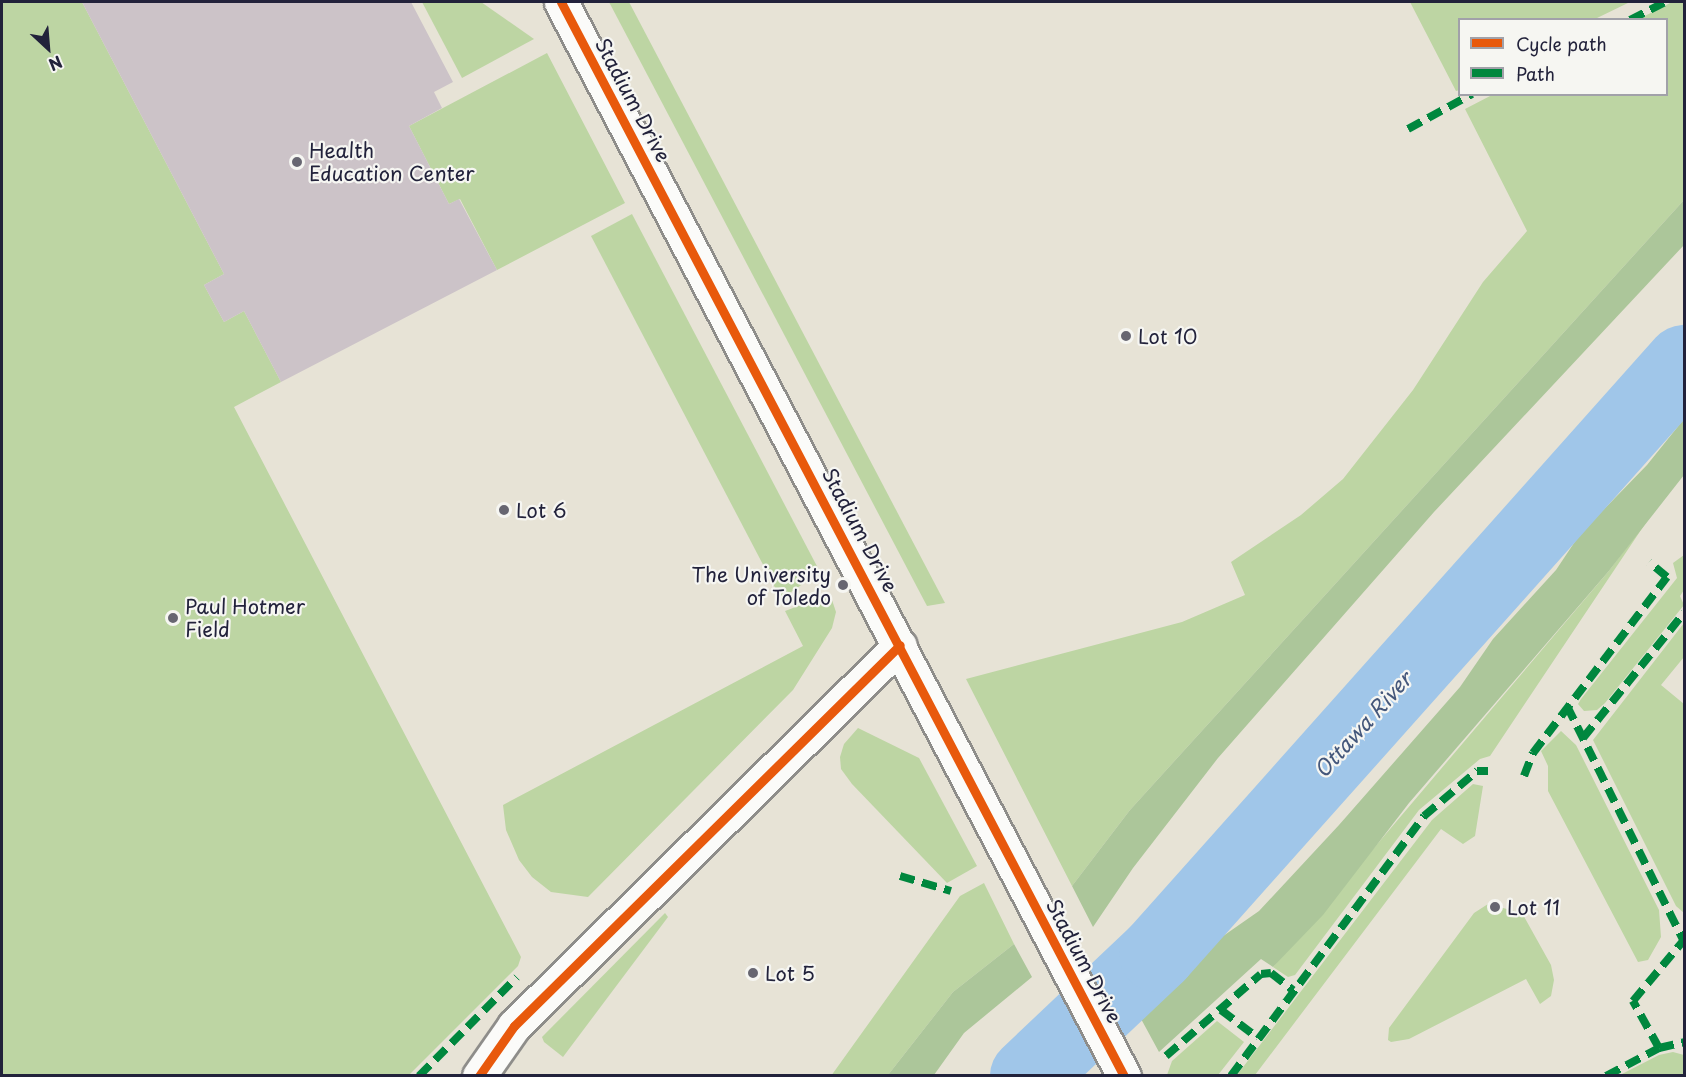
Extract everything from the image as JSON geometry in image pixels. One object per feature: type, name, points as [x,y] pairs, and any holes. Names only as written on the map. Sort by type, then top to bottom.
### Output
[{"type":"street","name":"Stadium Drive","points":[[561,2],[1124,1076]]},
{"type":"street","points":[[479,1076],[513,1026],[900,645]]},
{"type":"green space","name":"Paul Hotmer Field","points":[[2,2],[82,2],[224,274],[204,285],[224,322],[244,311],[281,382],[234,407],[521,957],[518,966],[409,1075],[2,1076]]},
{"type":"green space","points":[[422,2],[481,2],[534,39],[462,78]]},
{"type":"green space","points":[[609,2],[629,2],[945,603],[927,606]]},
{"type":"green space","points":[[1410,2],[1630,2],[1597,18],[1458,18],[1458,90],[1456,91]]},
{"type":"green space","points":[[1672,2],[1684,2],[1684,200],[1130,810],[1072,886],[966,679],[1182,622],[1245,595],[1231,562],[1301,515],[1343,479],[1413,390],[1483,282],[1527,231],[1465,109],[1490,96],[1668,96],[1668,18],[1641,18]]},
{"type":"green space","points":[[547,53],[625,203],[497,270],[460,199],[449,204],[409,126]]},
{"type":"green space","points":[[1684,200],[1684,245],[1434,512],[1218,758],[1133,868],[1093,927],[1072,886],[1130,810]]},
{"type":"green space","points":[[632,214],[820,572],[781,599],[591,236]]},
{"type":"green space","points":[[1684,419],[1684,475],[1608,572],[1409,803],[1323,915],[1273,967],[1261,959],[1159,1052],[1140,1017],[1216,941],[1259,911],[1339,825],[1460,687],[1493,639],[1556,570],[1580,534],[1647,465]]},
{"type":"green space","points":[[1649,518],[1490,756],[1480,759],[1419,810],[1295,975],[1288,977],[1273,967],[1608,572]]},
{"type":"green space","points":[[1684,555],[1684,590],[1680,596],[1684,605],[1605,703],[1597,710],[1584,711],[1578,704],[1581,699],[1677,578],[1673,563]]},
{"type":"green space","points":[[830,594],[836,612],[832,628],[793,690],[588,897],[551,892],[532,877],[519,860],[506,830],[503,805],[803,646],[785,611]]},
{"type":"green space","points":[[1684,623],[1684,657],[1661,685],[1684,704],[1684,913],[1676,906],[1593,740]]},
{"type":"green space","points":[[858,728],[919,758],[977,866],[947,883],[852,784],[841,769],[840,757],[844,744]]},
{"type":"green space","points":[[1561,731],[1576,745],[1659,910],[1661,937],[1648,960],[1638,962],[1548,791],[1548,766],[1541,751]]},
{"type":"green space","points":[[1473,784],[1483,786],[1475,836],[1463,844],[1441,829],[1255,1075],[1237,1075],[1432,820]]},
{"type":"green space","points":[[984,883],[1014,944],[953,992],[888,1075],[831,1076],[960,896]]},
{"type":"green space","points":[[1488,904],[1522,913],[1551,965],[1554,980],[1551,996],[1540,1004],[1526,979],[1409,1039],[1391,1042],[1388,1040],[1389,1028],[1474,913]]},
{"type":"green space","points":[[665,913],[668,917],[563,1057],[544,1042],[542,1037]]},
{"type":"green space","points":[[1014,944],[1032,977],[964,1033],[934,1075],[888,1075],[953,992]]},
{"type":"green space","points":[[1217,1021],[1244,1042],[1218,1075],[1167,1075],[1172,1061]]},
{"type":"green space","points":[[1673,1052],[1684,1055],[1684,1075],[1620,1075],[1659,1055]]},
{"type":"building","name":"Health Education Center","points":[[82,2],[411,2],[453,82],[434,92],[442,108],[409,126],[449,204],[459,199],[497,270],[281,382],[244,311],[224,322],[204,285],[224,274]]},
{"type":"waterway","name":"Ottawa River","points":[[1028,1076],[1157,954],[1684,363]]},
{"type":"marked path","points":[[1634,18],[1665,2]]},
{"type":"marked path","points":[[1408,129],[1468,96]]},
{"type":"marked path","points":[[1524,776],[1533,753],[1667,577],[1649,562]]},
{"type":"marked path","points":[[1583,738],[1684,613]]},
{"type":"marked path","points":[[1567,706],[1684,942]]},
{"type":"marked path","points":[[1231,1076],[1424,816],[1477,771],[1488,771]]},
{"type":"marked path","points":[[900,876],[951,891]]},
{"type":"marked path","points":[[1659,1048],[1633,1001],[1684,940]]},
{"type":"marked path","points":[[1166,1056],[1261,974],[1271,973],[1293,990]]},
{"type":"marked path","points":[[419,1076],[517,977]]},
{"type":"marked path","points":[[1221,1010],[1258,1038]]},
{"type":"marked path","points":[[1606,1076],[1659,1048],[1684,1042]]},
{"type":"cycle path","points":[[561,2],[1124,1076]]},
{"type":"cycle path","points":[[479,1076],[514,1026],[900,645]]},
{"type":"place","name":"Health Education Center","points":[[297,162]]},
{"type":"place","name":"Lot 10","points":[[1126,336]]},
{"type":"place","name":"Lot 6","points":[[504,510]]},
{"type":"place","name":"The University of Toledo","points":[[843,585]]},
{"type":"place","name":"Paul Hotmer Field","points":[[173,618]]},
{"type":"place","name":"Lot 11","points":[[1495,907]]},
{"type":"place","name":"Lot 5","points":[[753,973]]}]
